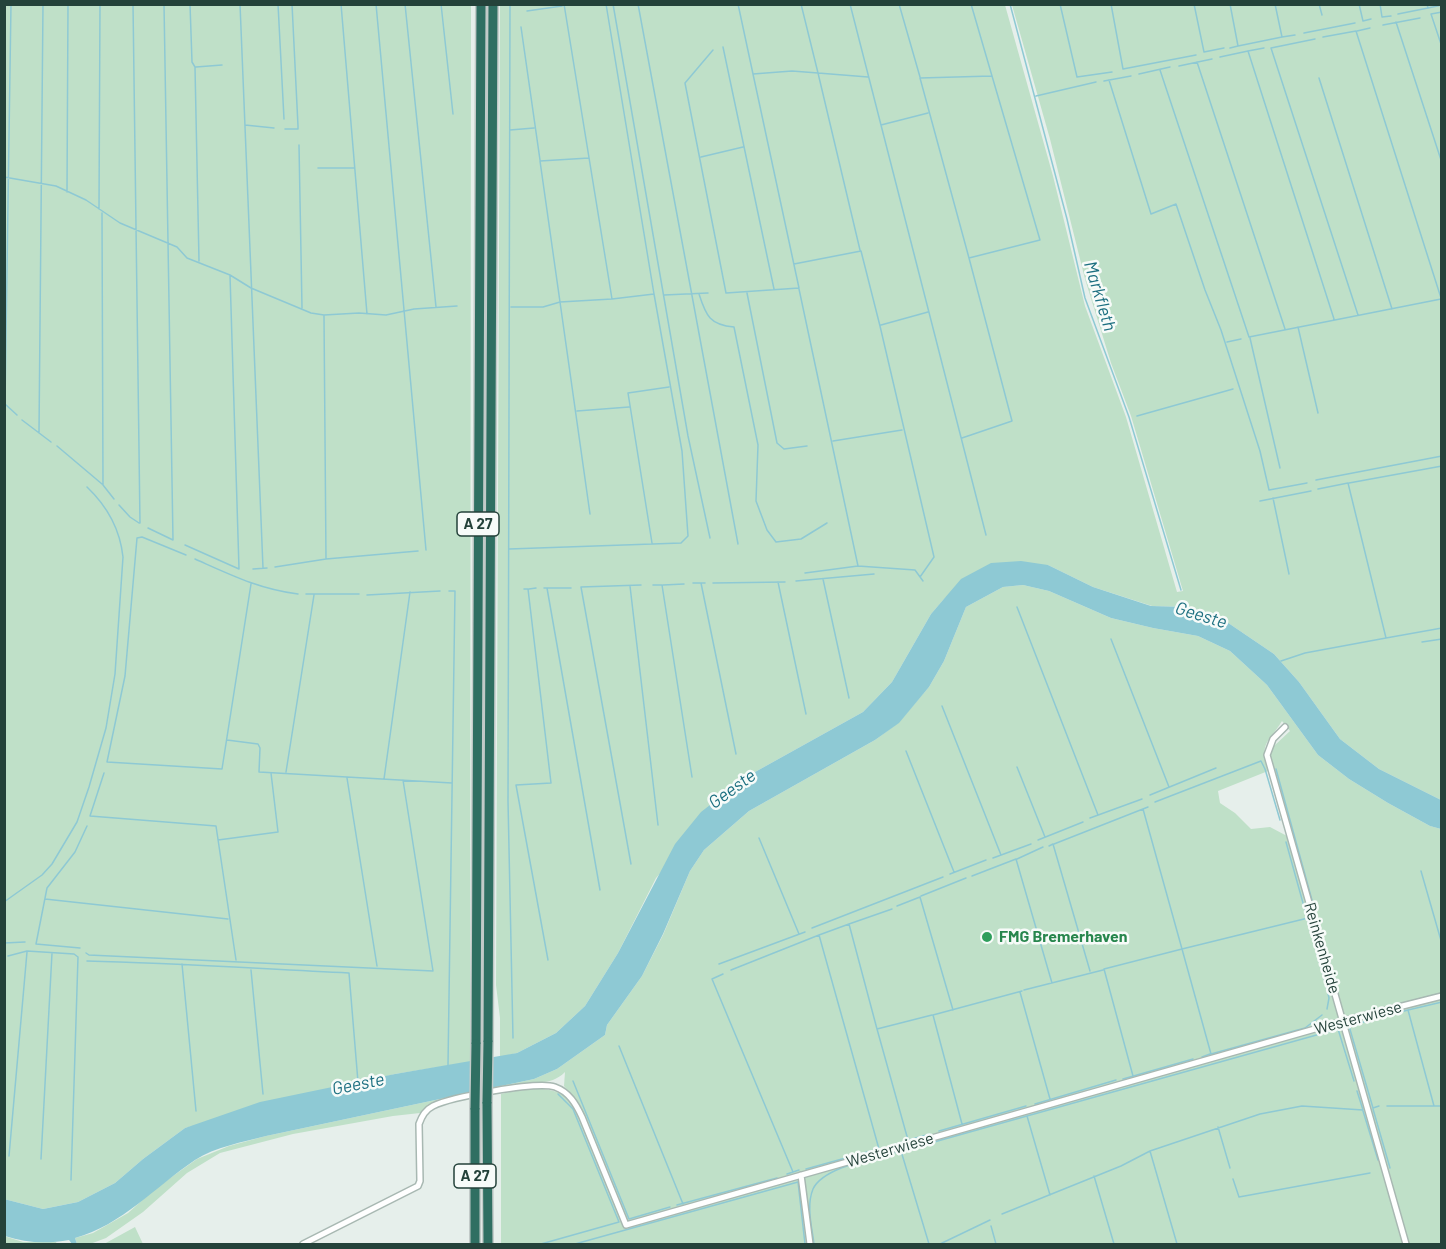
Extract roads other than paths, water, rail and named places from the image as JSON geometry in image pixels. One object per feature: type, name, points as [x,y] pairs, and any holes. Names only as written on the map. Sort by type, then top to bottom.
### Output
[{"type":"highway","name":"A 27","points":[[475,1245],[481,4]]},
{"type":"highway","name":"A 27","points":[[488,1245],[493,4]]},
{"type":"highway","points":[[488,1209],[495,1245]]},
{"type":"street","name":"Reinkenheide","points":[[1286,727],[1273,739],[1267,755],[1406,1245]]},
{"type":"street","name":"Westerwiese","points":[[303,1245],[418,1186],[420,1181],[419,1124],[422,1115],[434,1106],[501,1090],[535,1085],[558,1088],[568,1094],[576,1104],[626,1225],[1343,1021],[1442,996]]},
{"type":"street","points":[[801,1175],[810,1245]]},
{"type":"water","name":"Geeste","points":[[1021,561],[1048,565],[1093,587],[1151,606],[1185,607],[1215,614],[1274,654],[1299,682],[1340,739],[1379,769],[1441,800],[1441,829],[1430,826],[1388,803],[1349,779],[1318,755],[1267,685],[1230,651],[1198,636],[1111,618],[1049,591],[1023,585],[1003,587],[966,607],[944,661],[929,687],[899,723],[875,740],[749,811],[704,850],[690,871],[642,976],[607,1025],[605,1035],[557,1069],[534,1079],[266,1136],[220,1148],[195,1160],[123,1215],[92,1232],[75,1238],[77,1244],[72,1244],[69,1240],[37,1242],[5,1236],[4,1199],[43,1209],[78,1202],[115,1183],[185,1128],[260,1102],[395,1074],[517,1053],[556,1033],[585,1006],[618,953],[675,844],[701,812],[746,777],[863,712],[892,682],[931,614],[961,579],[991,563]]},
{"type":"waterway","points":[[5,404],[11,4]]},
{"type":"waterway","points":[[39,433],[43,4]]},
{"type":"waterway","points":[[67,192],[68,4]]},
{"type":"waterway","points":[[99,209],[100,4]]},
{"type":"waterway","points":[[133,4],[140,523]]},
{"type":"waterway","points":[[148,528],[173,540],[164,4]]},
{"type":"waterway","points":[[190,4],[192,62],[195,67],[199,261]]},
{"type":"waterway","points":[[240,4],[263,568]]},
{"type":"waterway","points":[[278,4],[284,119]]},
{"type":"waterway","points":[[285,129],[298,129],[292,4]]},
{"type":"waterway","points":[[341,4],[367,314]]},
{"type":"waterway","points":[[376,4],[426,550]]},
{"type":"waterway","points":[[405,4],[436,307]]},
{"type":"waterway","points":[[441,4],[453,114]]},
{"type":"waterway","points":[[510,4],[508,801],[513,1038]]},
{"type":"waterway","points":[[564,4],[612,299]]},
{"type":"waterway","points":[[590,514],[560,302],[654,294],[606,4]]},
{"type":"waterway","points":[[613,4],[688,436],[710,538]]},
{"type":"waterway","points":[[638,4],[738,544]]},
{"type":"waterway","points":[[738,4],[753,74]]},
{"type":"waterway","points":[[713,50],[685,83],[726,293],[799,288],[753,74],[792,71],[818,73],[801,4]]},
{"type":"waterway","points":[[850,4],[986,535]]},
{"type":"waterway","points":[[899,4],[920,77]]},
{"type":"waterway","points":[[971,4],[992,76]]},
{"type":"waterway","name":"Markfleth","points":[[1010,4],[1067,219],[1085,298],[1129,417],[1181,590]]},
{"type":"waterway","points":[[1060,4],[1077,77],[1112,72]]},
{"type":"waterway","points":[[1111,4],[1123,69],[1196,55]]},
{"type":"waterway","points":[[1194,4],[1204,52],[1224,48]]},
{"type":"waterway","points":[[1230,4],[1238,46],[1282,37]]},
{"type":"waterway","points":[[1275,4],[1282,37],[1295,35]]},
{"type":"waterway","points":[[1319,4],[1322,15]]},
{"type":"waterway","points":[[1359,4],[1363,21],[1371,19]]},
{"type":"waterway","points":[[1380,4],[1382,17],[1391,16]]},
{"type":"waterway","points":[[1427,4],[1428,8],[1442,5]]},
{"type":"waterway","points":[[527,11],[562,6]]},
{"type":"waterway","points":[[1398,14],[1428,8]]},
{"type":"waterway","points":[[1442,12],[1431,14],[1442,47]]},
{"type":"waterway","points":[[1383,25],[1420,18]]},
{"type":"waterway","points":[[1396,22],[1442,163]]},
{"type":"waterway","points":[[1304,33],[1355,23]]},
{"type":"waterway","points":[[521,27],[540,160]]},
{"type":"waterway","points":[[1357,31],[1370,28]]},
{"type":"waterway","points":[[1323,37],[1356,31],[1441,298]]},
{"type":"waterway","points":[[1315,39],[1271,48],[1358,315]]},
{"type":"waterway","points":[[1230,48],[1238,46]]},
{"type":"waterway","points":[[723,47],[774,289]]},
{"type":"waterway","points":[[1248,51],[1264,48]]},
{"type":"waterway","points":[[1220,57],[1248,51],[1334,319]]},
{"type":"waterway","points":[[1179,66],[1212,59]]},
{"type":"waterway","points":[[1197,62],[1285,329]]},
{"type":"waterway","points":[[196,67],[222,65]]},
{"type":"waterway","points":[[1139,74],[1170,67]]},
{"type":"waterway","points":[[1160,70],[1249,337],[1441,299],[1442,301]]},
{"type":"waterway","points":[[860,250],[818,73],[868,77]]},
{"type":"waterway","points":[[962,438],[1012,421],[969,258],[1040,240],[992,76],[920,78],[969,258]]},
{"type":"waterway","points":[[1104,81],[1131,76]]},
{"type":"waterway","points":[[1319,78],[1392,309]]},
{"type":"waterway","points":[[1109,80],[1151,214],[1176,204],[1221,330],[1260,451],[1269,490],[1307,483]]},
{"type":"waterway","points":[[1036,96],[1096,82]]},
{"type":"waterway","points":[[881,125],[928,113]]},
{"type":"waterway","points":[[245,125],[274,128]]},
{"type":"waterway","points":[[510,130],[534,128]]},
{"type":"waterway","points":[[299,145],[302,308]]},
{"type":"waterway","points":[[701,157],[743,147]]},
{"type":"waterway","points":[[511,307],[543,307],[560,302],[540,161],[589,158]]},
{"type":"waterway","points":[[318,168],[354,168]]},
{"type":"waterway","points":[[4,177],[56,186],[86,200],[120,223],[177,247],[187,258],[230,275],[251,288],[311,313],[386,315],[414,309],[457,306]]},
{"type":"waterway","points":[[102,213],[103,485],[114,499]]},
{"type":"waterway","points":[[794,264],[861,251],[934,557],[920,577]]},
{"type":"waterway","points":[[185,545],[239,569],[230,275]]},
{"type":"waterway","points":[[799,289],[858,566]]},
{"type":"waterway","points":[[664,295],[708,293]]},
{"type":"waterway","points":[[747,293],[777,443],[784,449],[807,446]]},
{"type":"waterway","points":[[509,549],[681,543],[688,536],[682,451],[654,294]]},
{"type":"waterway","points":[[699,294],[710,318],[719,324],[734,327],[758,445],[756,501],[767,530],[776,542],[801,539],[827,523]]},
{"type":"waterway","points":[[881,325],[928,312]]},
{"type":"waterway","points":[[324,316],[326,559]]},
{"type":"waterway","points":[[1298,327],[1318,413]]},
{"type":"waterway","points":[[1250,338],[1280,468]]},
{"type":"waterway","points":[[1227,342],[1241,339]]},
{"type":"waterway","points":[[652,543],[628,393],[669,387]]},
{"type":"waterway","points":[[1137,416],[1233,389]]},
{"type":"waterway","points":[[5,404],[17,415]]},
{"type":"waterway","points":[[577,411],[629,407]]},
{"type":"waterway","points":[[22,420],[51,442]]},
{"type":"waterway","points":[[833,441],[902,430]]},
{"type":"waterway","points":[[57,446],[102,484]]},
{"type":"waterway","points":[[1316,480],[1442,456]]},
{"type":"waterway","points":[[1349,483],[1442,466]]},
{"type":"waterway","points":[[1281,661],[1305,653],[1386,638],[1348,483],[1318,489]]},
{"type":"waterway","points":[[4,902],[42,875],[52,864],[77,822],[106,728],[115,674],[123,557],[116,528],[101,502],[87,487]]},
{"type":"waterway","points":[[1260,501],[1311,491]]},
{"type":"waterway","points":[[1273,498],[1289,574]]},
{"type":"waterway","points":[[119,505],[139,523]]},
{"type":"waterway","points":[[186,555],[142,537],[137,538],[125,676],[107,762],[222,769],[251,584]]},
{"type":"waterway","points":[[275,567],[326,559],[418,551]]},
{"type":"waterway","points":[[195,559],[258,585],[298,594]]},
{"type":"waterway","points":[[805,573],[858,566],[915,570],[923,581]]},
{"type":"waterway","points":[[253,569],[267,568]]},
{"type":"waterway","points":[[796,581],[874,574]]},
{"type":"waterway","points":[[823,579],[849,698]]},
{"type":"waterway","points":[[778,582],[806,714]]},
{"type":"waterway","points":[[713,583],[785,582]]},
{"type":"waterway","points":[[693,583],[705,583]]},
{"type":"waterway","points":[[701,583],[736,754]]},
{"type":"waterway","points":[[663,585],[684,584]]},
{"type":"waterway","points":[[631,864],[581,587],[641,585]]},
{"type":"waterway","points":[[653,585],[662,585],[692,777]]},
{"type":"waterway","points":[[630,586],[658,825]]},
{"type":"waterway","points":[[529,589],[536,588]]},
{"type":"waterway","points":[[544,588],[571,588]]},
{"type":"waterway","points":[[547,588],[600,890]]},
{"type":"waterway","points":[[524,589],[528,589],[551,783],[516,785],[548,960]]},
{"type":"waterway","points":[[367,595],[440,591]]},
{"type":"waterway","points":[[448,1065],[455,591],[449,591]]},
{"type":"waterway","points":[[384,779],[410,592]]},
{"type":"waterway","points":[[306,594],[359,594]]},
{"type":"waterway","points":[[286,772],[314,595]]},
{"type":"waterway","points":[[1017,607],[1098,815]]},
{"type":"waterway","points":[[1386,638],[1442,628]]},
{"type":"waterway","points":[[1111,639],[1169,787]]},
{"type":"waterway","points":[[1422,642],[1442,639]]},
{"type":"waterway","points":[[942,706],[1001,855]]},
{"type":"waterway","points":[[227,740],[258,744],[260,748],[259,772],[452,783]]},
{"type":"waterway","points":[[906,751],[954,872]]},
{"type":"waterway","points":[[1155,802],[1261,761],[1280,820]]},
{"type":"waterway","points":[[1017,767],[1045,837]]},
{"type":"waterway","points":[[1150,795],[1216,768]]},
{"type":"waterway","points":[[1276,769],[1335,984]]},
{"type":"waterway","points":[[104,773],[90,816],[216,826],[236,960]]},
{"type":"waterway","points":[[218,840],[278,832],[271,773]]},
{"type":"waterway","points":[[347,778],[377,966]]},
{"type":"waterway","points":[[86,953],[89,955],[433,971],[403,780]]},
{"type":"waterway","points":[[1090,818],[1142,799]]},
{"type":"waterway","points":[[1054,844],[1148,807]]},
{"type":"waterway","points":[[1133,1076],[1104,969],[1182,949],[1143,809]]},
{"type":"waterway","points":[[1038,840],[1083,822]]},
{"type":"waterway","points":[[80,948],[36,944],[47,888],[75,852],[87,826]]},
{"type":"waterway","points":[[759,838],[799,934]]},
{"type":"waterway","points":[[1286,842],[1327,989],[1329,998],[1327,1009]]},
{"type":"waterway","points":[[993,858],[1031,844]]},
{"type":"waterway","points":[[1049,846],[1053,844],[1090,971]]},
{"type":"waterway","points":[[1017,859],[1043,847]]},
{"type":"waterway","points":[[972,876],[1016,859],[1052,983]]},
{"type":"waterway","points":[[950,874],[986,860]]},
{"type":"waterway","points":[[1421,871],[1442,944]]},
{"type":"waterway","points":[[812,928],[943,877]]},
{"type":"waterway","points":[[921,896],[966,878]]},
{"type":"waterway","points":[[897,906],[920,897],[953,1010]]},
{"type":"waterway","points":[[45,899],[228,919]]},
{"type":"waterway","points":[[849,924],[892,909]]},
{"type":"waterway","points":[[1308,918],[1182,949],[1211,1054],[1305,1028],[1322,1015]]},
{"type":"waterway","points":[[877,1029],[849,924],[819,935],[879,1149],[884,1148]]},
{"type":"waterway","points":[[719,964],[805,932]]},
{"type":"waterway","points":[[731,970],[819,935]]},
{"type":"waterway","points":[[4,943],[25,942]]},
{"type":"waterway","points":[[8,956],[27,951],[74,954],[78,957],[71,1180]]},
{"type":"waterway","points":[[9,1156],[27,952]]},
{"type":"waterway","points":[[41,1159],[52,953]]},
{"type":"waterway","name":"Geeste","points":[[87,961],[349,973],[358,1082]]},
{"type":"waterway","points":[[182,964],[196,1111]]},
{"type":"waterway","points":[[251,970],[263,1094]]},
{"type":"waterway","points":[[1024,990],[1103,970]]},
{"type":"waterway","points":[[723,974],[712,979],[793,1172]]},
{"type":"waterway","points":[[962,1124],[933,1015],[1022,991]]},
{"type":"waterway","points":[[1020,992],[1050,1099]]},
{"type":"waterway","points":[[1348,1017],[1442,993]]},
{"type":"waterway","points":[[1408,1010],[1442,1002]]},
{"type":"waterway","points":[[1379,1106],[1373,1108],[1349,1026],[1408,1010],[1434,1106],[1387,1106]]},
{"type":"waterway","points":[[930,1134],[908,1140],[877,1029],[932,1015]]},
{"type":"waterway","points":[[1027,1116],[1338,1029],[1354,1081]]},
{"type":"waterway","points":[[619,1046],[683,1204]]},
{"type":"waterway","points":[[1202,1057],[1210,1054]]},
{"type":"waterway","points":[[1123,1079],[1193,1059]]},
{"type":"waterway","points":[[1035,1104],[1116,1080]]},
{"type":"waterway","points":[[573,1081],[629,1219],[670,1207]]},
{"type":"waterway","points":[[1002,1214],[1121,1166],[1150,1151],[1260,1114],[1302,1106],[1363,1110],[1357,1091]]},
{"type":"waterway","points":[[541,1244],[619,1222],[573,1109],[558,1094]]},
{"type":"waterway","points":[[939,1131],[1026,1106]]},
{"type":"waterway","points":[[1434,1106],[1442,1106]]},
{"type":"waterway","points":[[1373,1109],[1390,1168]]},
{"type":"waterway","points":[[1363,1111],[1378,1160]]},
{"type":"waterway","points":[[902,1151],[1027,1116],[1050,1195]]},
{"type":"waterway","points":[[1218,1127],[1230,1168]]},
{"type":"waterway","points":[[889,1147],[908,1140]]},
{"type":"waterway","points":[[806,1169],[878,1149]]},
{"type":"waterway","points":[[814,1244],[810,1202],[813,1189],[819,1181],[840,1169],[901,1151],[929,1244]]},
{"type":"waterway","points":[[1150,1151],[1177,1244]]},
{"type":"waterway","points":[[787,1174],[799,1170]]},
{"type":"waterway","points":[[1233,1179],[1239,1197],[1370,1173]]},
{"type":"waterway","points":[[1094,1176],[1114,1244]]},
{"type":"waterway","points":[[677,1205],[777,1178]]},
{"type":"waterway","points":[[575,1244],[798,1182],[805,1244]]},
{"type":"waterway","points":[[940,1244],[990,1220]]},
{"type":"waterway","points":[[991,1226],[996,1244]]},
{"type":"place","name":"FMG Bremerhaven","points":[[987,937]]}]
